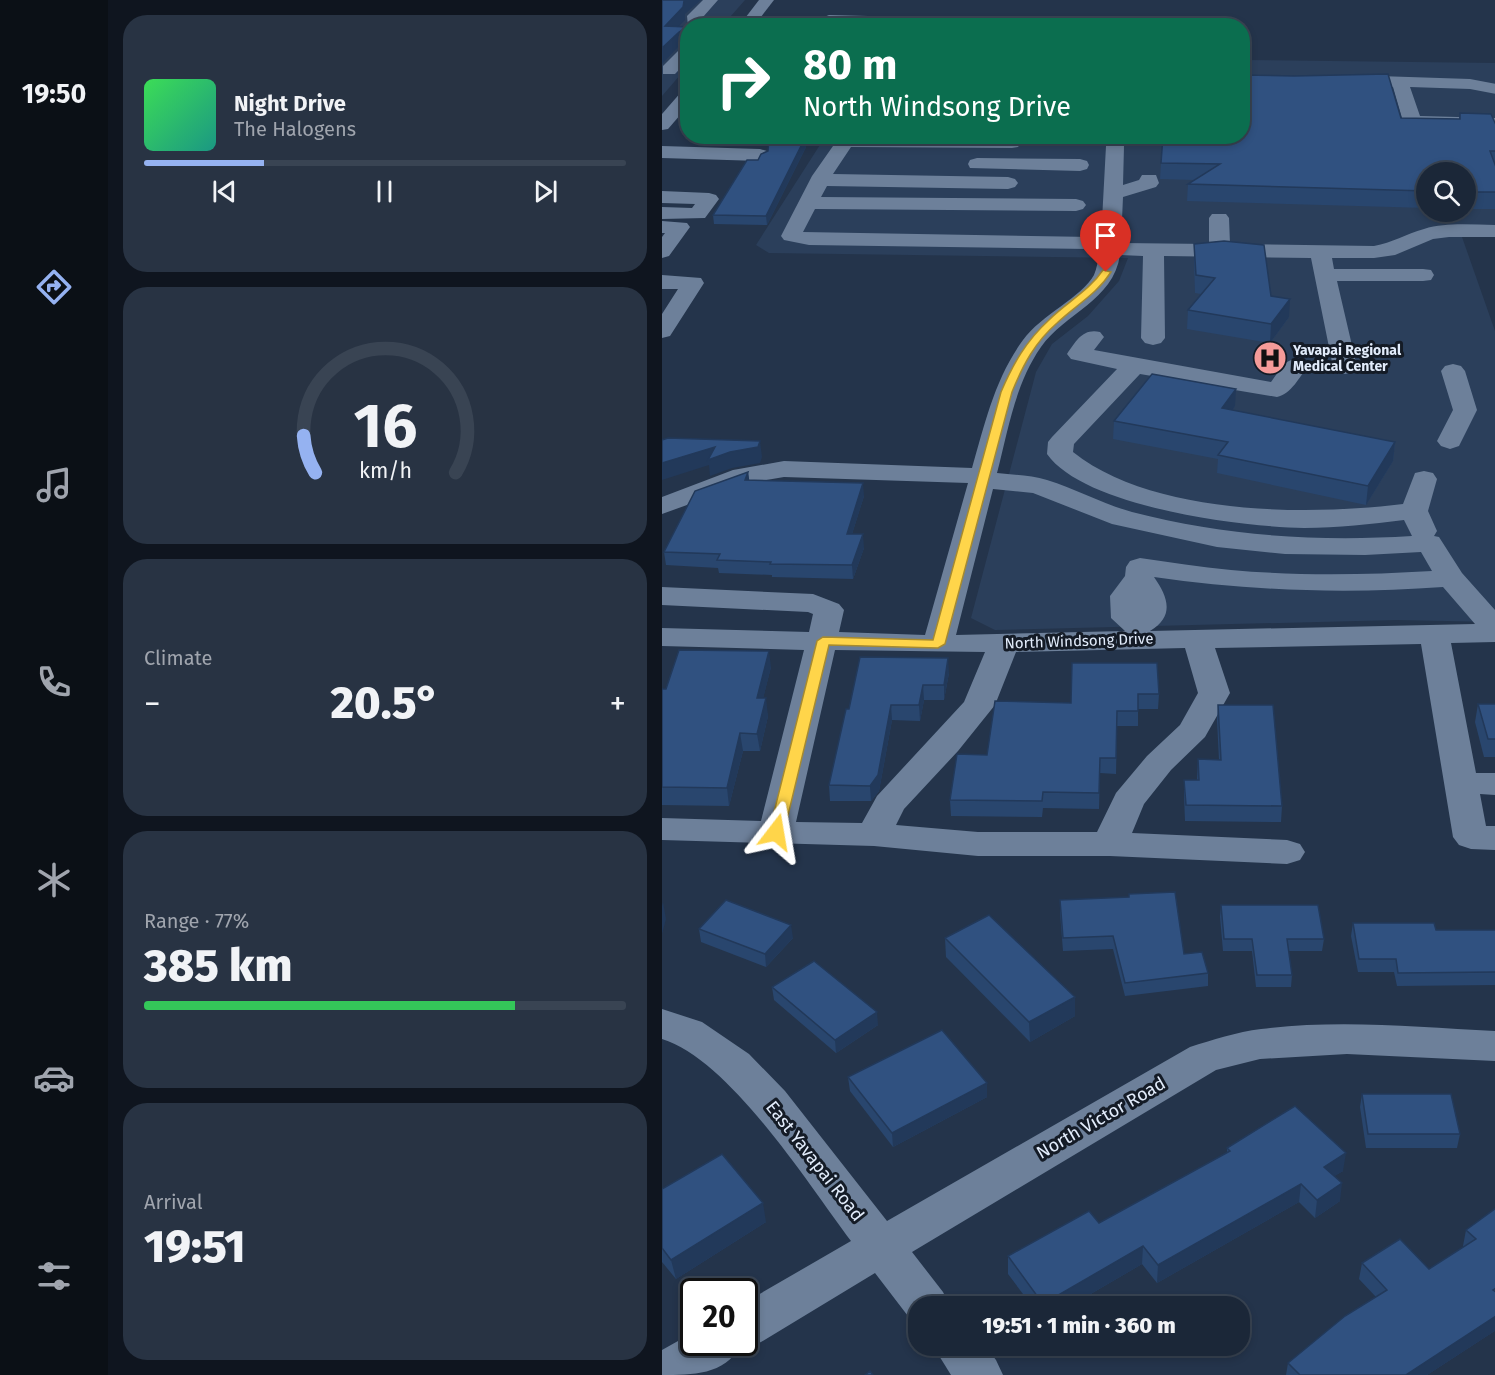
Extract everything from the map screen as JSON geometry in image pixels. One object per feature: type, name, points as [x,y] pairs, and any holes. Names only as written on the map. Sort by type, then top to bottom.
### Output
[{"type":"street","points":[[695,18],[711,0]]},
{"type":"street","points":[[752,18],[767,0]]},
{"type":"street","points":[[1335,80],[1404,96],[1475,97],[1488,119],[1423,122],[1411,118],[1404,96]]},
{"type":"street","points":[[1404,96],[1470,84],[1496,89]]},
{"type":"street","points":[[845,144],[820,180],[791,236],[809,240],[1074,224]]},
{"type":"street","points":[[820,180],[1079,174],[1135,144]]},
{"type":"street","points":[[662,152],[760,155]]},
{"type":"street","points":[[938,644],[1006,392],[1018,363],[1034,340],[1053,321],[1097,286],[1106,272],[1119,153]]},
{"type":"street","points":[[1113,194],[1137,189],[1149,183],[1119,153]]},
{"type":"street","points":[[832,162],[879,163]]},
{"type":"street","points":[[962,164],[1079,174]]},
{"type":"street","points":[[1074,224],[1079,174]]},
{"type":"street","points":[[662,196],[708,199],[698,214],[662,213]]},
{"type":"street","points":[[808,202],[1074,224],[1092,243],[1110,249],[1374,252],[1395,249],[1428,234],[1496,231]]},
{"type":"street","points":[[1219,218],[1220,251]]},
{"type":"street","points":[[662,227],[680,227],[662,252]]},
{"type":"street","points":[[1153,338],[1154,250]]},
{"type":"street","points":[[1320,252],[1345,367]]},
{"type":"street","points":[[1325,275],[1423,275]]},
{"type":"street","points":[[662,282],[693,283],[662,331]]},
{"type":"street","points":[[1092,337],[1079,354],[1134,366],[1277,390],[1296,365]]},
{"type":"street","points":[[1134,366],[1061,442],[1060,454],[1071,466],[1145,497],[1286,519],[1344,519],[1414,511]]},
{"type":"street","points":[[1450,441],[1465,410],[1453,371]]},
{"type":"street","points":[[662,506],[743,476],[784,469],[983,478],[1037,486],[1152,528],[1217,539],[1285,546],[1365,547],[1429,543]]},
{"type":"street","points":[[1424,479],[1414,511],[1429,543],[1451,578],[1496,631]]},
{"type":"street","points":[[1152,528],[1172,502]]},
{"type":"street","points":[[1140,570],[1156,539],[1152,528]]},
{"type":"street","points":[[1140,570],[1242,580],[1318,584],[1375,584],[1451,578]]},
{"type":"street","points":[[1137,632],[1151,618],[1152,600],[1140,570]]},
{"type":"street","points":[[662,596],[813,603],[829,609],[776,832]]},
{"type":"street","name":"North Windsong Drive","points":[[662,637],[938,644],[1004,643],[1137,632],[1197,638],[1496,631]]},
{"type":"street","points":[[1434,634],[1471,837],[1496,838]]},
{"type":"street","points":[[1110,844],[1128,801],[1158,763],[1193,730],[1214,693],[1197,638]]},
{"type":"street","points":[[874,835],[889,804],[946,744],[979,705],[1004,643]]},
{"type":"street","points":[[1461,783],[1496,784]]},
{"type":"street","points":[[662,829],[874,835],[978,844],[1110,844],[1287,852]]},
{"type":"street","name":"East Yavapai Road","points":[[675,1028],[735,1065],[770,1102],[919,1296]]},
{"type":"street","name":"North Victor Road","points":[[758,1319],[1204,1058],[1260,1044],[1348,1039],[1496,1046]]},
{"type":"street","points":[[663,1375],[695,1356]]},
{"type":"street","points":[[965,1356],[979,1375]]},
{"type":"shaded area","points":[[662,0],[745,0],[729,18],[680,18],[680,75],[662,96]]},
{"type":"shaded area","name":"Yavapai Regional Medical Center","points":[[1250,60],[1495,63],[1495,237],[1462,237],[1495,331],[1495,622],[1397,620],[995,630],[971,618],[1036,372],[1052,344],[1088,316],[1119,281],[1128,258],[769,253],[756,245],[821,144],[1250,144]]},
{"type":"building","points":[[662,0],[685,0],[683,7],[665,26],[680,27],[680,31],[662,48]]},
{"type":"building","points":[[1388,74],[1401,118],[1460,119],[1460,113],[1491,114],[1496,125],[1496,151],[1490,151],[1496,167],[1496,192],[1476,192],[1476,162],[1416,162],[1416,191],[1188,184],[1220,164],[1161,163],[1162,144],[1250,144],[1250,75]]},
{"type":"building","points":[[769,144],[802,144],[766,216],[713,215],[747,160],[758,160],[761,154],[768,151]]},
{"type":"building","points":[[1224,241],[1264,245],[1271,296],[1290,299],[1271,324],[1188,310],[1215,278],[1196,275],[1194,244]]},
{"type":"building","points":[[1152,374],[1236,389],[1222,408],[1395,442],[1368,486],[1218,455],[1228,442],[1114,421]]},
{"type":"building","points":[[668,438],[760,441],[758,447],[730,452],[708,460],[715,447],[662,463],[662,440]]},
{"type":"building","points":[[748,472],[745,480],[863,483],[847,534],[863,534],[852,565],[770,564],[771,562],[717,560],[720,554],[664,552],[695,491]]},
{"type":"building","points":[[679,650],[769,651],[757,698],[766,698],[757,734],[740,733],[727,788],[662,787],[662,689],[666,689]]},
{"type":"building","points":[[860,657],[948,658],[944,685],[923,685],[919,705],[891,705],[878,775],[870,786],[829,785],[846,709],[849,709]]},
{"type":"building","points":[[1072,663],[1157,663],[1159,694],[1138,694],[1138,711],[1117,711],[1116,758],[1100,758],[1099,793],[1043,792],[1042,801],[950,800],[957,754],[987,755],[995,701],[1071,703]]},
{"type":"building","points":[[1478,704],[1496,704],[1496,739],[1488,739]]},
{"type":"building","points":[[1218,705],[1273,705],[1282,806],[1186,805],[1184,780],[1199,780],[1198,759],[1221,760]]},
{"type":"building","points":[[1175,892],[1184,954],[1202,952],[1208,973],[1125,983],[1113,936],[1063,938],[1060,900]]},
{"type":"building","points":[[726,900],[791,925],[765,954],[699,929]]},
{"type":"building","points":[[1221,905],[1318,905],[1324,939],[1287,939],[1292,975],[1257,975],[1252,939],[1224,939]]},
{"type":"building","points":[[989,915],[1075,997],[1029,1022],[945,938]]},
{"type":"building","points":[[1353,923],[1434,923],[1436,930],[1496,930],[1496,972],[1398,973],[1396,959],[1359,959]]},
{"type":"building","points":[[814,961],[877,1012],[835,1040],[772,987]]},
{"type":"building","points":[[942,1030],[987,1083],[892,1133],[848,1077]]},
{"type":"building","points":[[1362,1094],[1451,1094],[1460,1134],[1368,1134]]},
{"type":"building","points":[[1295,1106],[1346,1153],[1324,1167],[1342,1183],[1317,1200],[1301,1184],[1158,1265],[1143,1246],[1057,1296],[1037,1296],[1008,1256],[1089,1211],[1099,1223],[1230,1151],[1227,1148]]},
{"type":"building","points":[[722,1154],[763,1203],[671,1260],[662,1248],[662,1189]]},
{"type":"building","points":[[1496,1208],[1496,1288],[1493,1290],[1496,1292],[1496,1316],[1406,1375],[1300,1375],[1288,1363],[1345,1316],[1387,1290],[1362,1263],[1400,1239],[1429,1269],[1476,1239],[1466,1230]]},
{"type":"place","name":"Yavapai Regional Medical Center","points":[[1270,358]]},
{"type":"route","points":[[776,832],[823,641],[938,644],[1006,392],[1018,363],[1034,340],[1053,321],[1097,286],[1106,272]]}]
